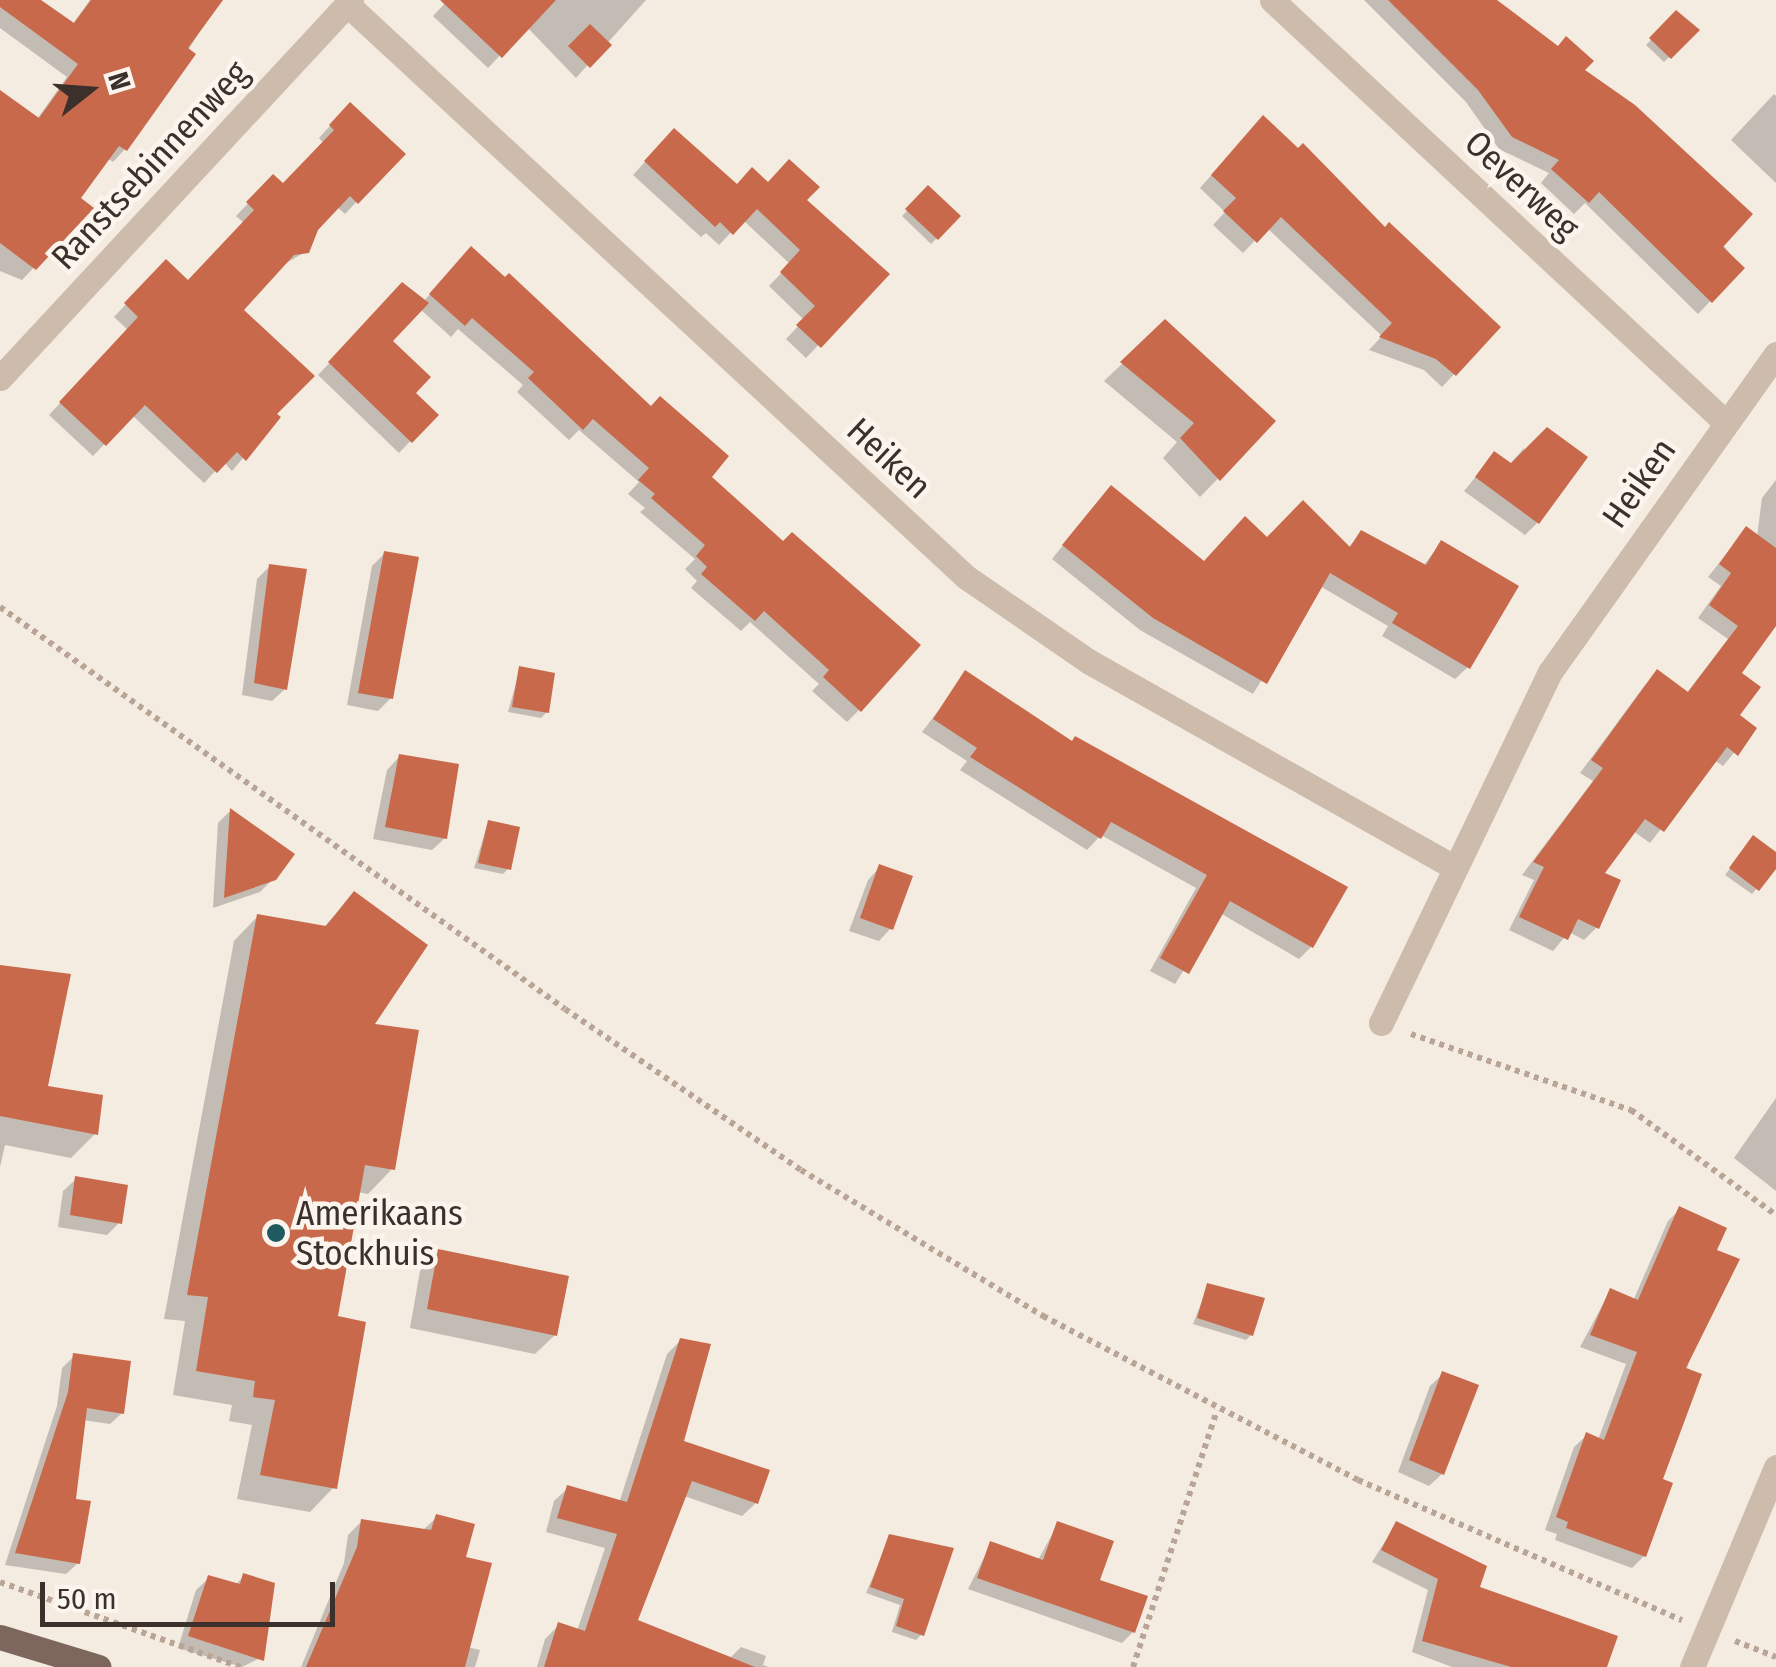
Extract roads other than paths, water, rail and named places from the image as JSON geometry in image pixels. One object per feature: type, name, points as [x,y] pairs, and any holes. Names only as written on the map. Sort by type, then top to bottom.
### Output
[{"type":"main road","points":[[0,1637],[100,1667]]},
{"type":"street","name":"Oeverweg","points":[[1272,0],[1725,422]]},
{"type":"street","name":"Heiken","points":[[349,2],[966,576],[1088,662],[1455,868]]},
{"type":"street","name":"Ranstsebinnenweg","points":[[0,378],[349,2]]},
{"type":"street","name":"Heiken","points":[[1381,1024],[1550,672],[1776,354]]},
{"type":"street","points":[[1692,1667],[1704,1629],[1776,1467]]},
{"type":"place","name":"Amerikaans Stockhuis","points":[[276,1233]]}]
